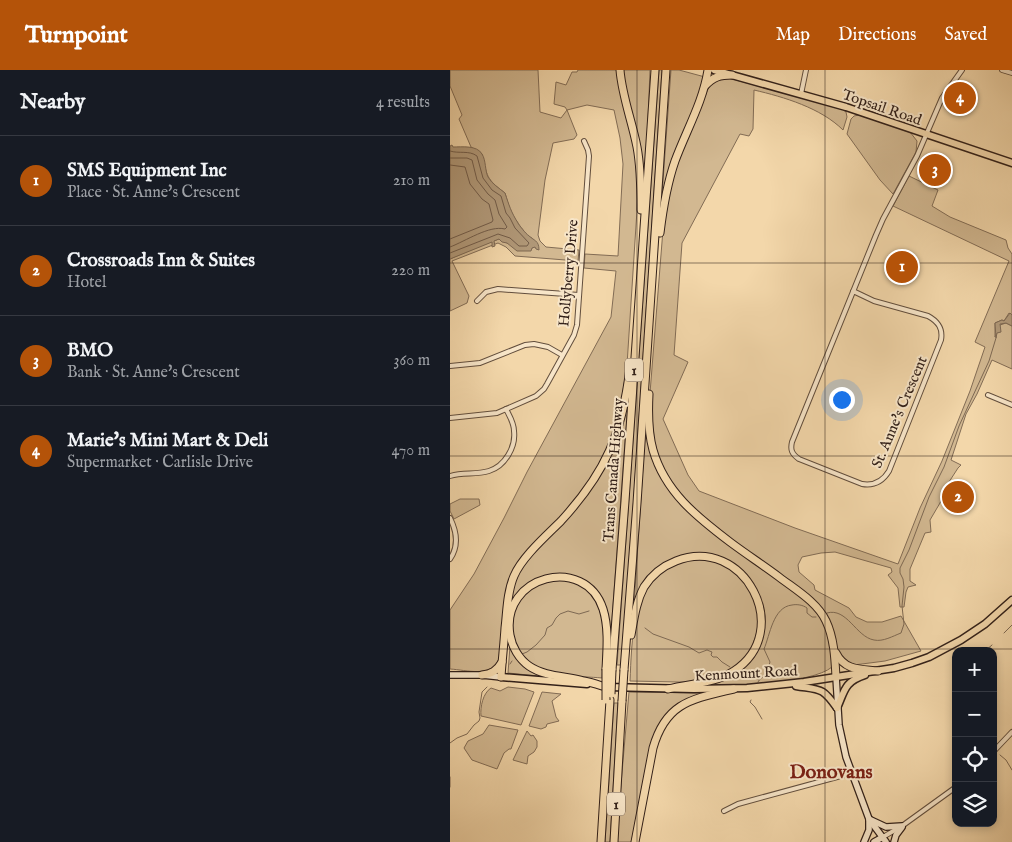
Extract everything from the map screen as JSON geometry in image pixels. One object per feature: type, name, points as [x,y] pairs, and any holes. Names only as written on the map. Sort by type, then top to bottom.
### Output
[{"type":"highway","points":[[503,677],[509,593],[515,573],[585,493],[602,467],[616,436],[622,415],[628,382],[636,290],[640,281],[636,273],[641,207],[640,163],[620,70]]},
{"type":"highway","name":"Trans Canada Highway","points":[[601,842],[609,669],[625,510],[654,70]]},
{"type":"highway","points":[[708,70],[698,108],[670,176],[662,213],[656,267],[652,277],[655,284],[648,420],[653,451],[662,473],[676,495],[694,514],[797,590],[815,606],[826,621],[831,634],[836,662],[836,677]]},
{"type":"highway","name":"Trans Canada Highway","points":[[614,842],[624,670],[666,71]]},
{"type":"highway","points":[[705,86],[714,77],[732,75]]},
{"type":"highway","points":[[624,670],[636,607],[642,592],[650,580],[667,565],[681,559],[697,556],[720,560],[744,576],[756,595],[761,619],[758,642],[746,661],[730,674],[705,683],[668,689]]},
{"type":"highway","points":[[503,677],[509,623],[516,602],[522,592],[530,585],[542,579],[554,577],[565,577],[580,582],[593,591],[604,611],[609,669]]},
{"type":"highway","points":[[509,623],[514,647],[529,666],[550,675],[586,681],[602,686]]},
{"type":"highway","points":[[834,648],[840,661],[849,667],[878,671]]},
{"type":"highway","points":[[482,675],[495,671],[503,659]]},
{"type":"highway","points":[[635,842],[653,748],[664,721],[678,707],[690,700],[734,689]]},
{"type":"main road","name":"Topsail Road","points":[[714,70],[846,107],[1012,163]]},
{"type":"main road","name":"Kenmount Road","points":[[450,676],[482,675],[602,686],[668,689],[734,689],[788,684],[878,671],[912,663],[944,650],[980,628],[1012,600]]},
{"type":"main road","points":[[837,708],[850,682],[878,671]]},
{"type":"main road","points":[[836,677],[838,725],[843,747],[869,819],[884,839],[874,842]]},
{"type":"main road","points":[[788,684],[821,690],[828,695],[837,708]]},
{"type":"main road","points":[[869,819],[886,827],[902,826]]},
{"type":"main road","points":[[864,842],[868,834],[869,819]]},
{"type":"main road","points":[[894,842],[896,834],[902,826]]},
{"type":"street","points":[[801,94],[806,70]]},
{"type":"street","name":"St. Anne's Crescent","points":[[853,291],[874,301],[928,316],[940,326],[942,335],[889,471],[879,482],[870,485],[862,484],[799,459],[792,454],[791,450],[794,438],[853,291],[883,219],[917,156],[942,98],[962,70]]},
{"type":"street","points":[[1002,70],[1012,73]]},
{"type":"street","name":"Hollyberry Drive","points":[[450,418],[493,414],[531,399],[540,393],[576,330],[589,156],[584,141]]},
{"type":"street","points":[[477,301],[486,292],[498,289],[579,295]]},
{"type":"street","points":[[450,366],[480,363],[525,345],[534,344],[548,347],[562,355]]},
{"type":"street","points":[[988,395],[1012,405]]},
{"type":"street","points":[[450,476],[489,471],[502,462],[514,442],[514,429],[506,409]]},
{"type":"street","points":[[450,518],[456,531],[455,550],[450,559]]},
{"type":"street","points":[[997,748],[1012,732]]},
{"type":"street","points":[[724,810],[738,804],[852,774]]},
{"type":"street","points":[[884,839],[952,790]]},
{"type":"shaded area","points":[[450,70],[538,70],[540,112],[561,118],[567,110],[577,135],[574,139],[553,143],[545,180],[538,235],[540,241],[546,247],[579,250],[578,261],[515,256],[506,247],[498,243],[452,261],[469,296],[467,303],[450,311],[450,259],[499,239],[507,243],[532,248],[536,246],[534,240],[527,235],[513,216],[505,193],[488,176],[482,154],[471,147],[459,119],[462,115],[450,86]]},
{"type":"shaded area","points":[[578,70],[618,70],[636,159],[638,190],[627,365],[619,417],[608,448],[587,485],[566,511],[519,561],[499,659],[495,665],[484,671],[450,669],[450,610],[474,574],[611,317],[616,271],[584,268],[585,254],[618,256],[623,164],[620,138],[614,110],[587,105],[567,110],[565,107],[554,104],[556,82],[566,85],[572,72],[577,72]]},
{"type":"shaded area","points":[[622,70],[650,70],[644,193]]},
{"type":"shaded area","points":[[659,70],[662,70],[632,525],[621,665],[617,665],[627,525]]},
{"type":"shaded area","points":[[671,70],[679,70],[705,77],[661,209]]},
{"type":"shaded area","points":[[725,77],[842,109],[846,112],[847,117],[843,130],[824,115],[802,104],[754,90],[753,129],[749,136],[740,134],[682,243],[674,355],[688,362],[663,419],[688,475],[699,491],[795,528],[898,564],[970,391],[985,347],[975,342],[1009,261],[893,206],[909,176],[938,190],[932,206],[950,217],[1006,240],[1012,254],[1012,315],[1009,313],[1004,321],[995,323],[995,337],[1000,325],[1006,323],[1012,326],[1012,369],[992,360],[966,414],[951,460],[961,465],[949,482],[930,520],[931,532],[925,533],[910,569],[910,581],[916,585],[908,587],[904,607],[900,607],[898,588],[888,575],[892,572],[891,568],[835,552],[802,557],[798,565],[799,572],[814,585],[815,590],[849,608],[856,617],[867,622],[882,622],[901,616],[921,651],[885,661],[854,665],[848,663],[839,655],[827,618],[714,527],[676,491],[660,463],[651,429],[650,393],[664,217],[677,162],[708,89],[711,83]]},
{"type":"shaded area","points":[[859,115],[910,132],[917,141],[916,152],[893,194],[880,180],[847,134],[851,119]]},
{"type":"shaded area","points":[[630,385],[610,646],[605,607],[599,595],[589,585],[546,576],[528,583],[516,596],[510,607],[512,588],[521,568],[602,472]]},
{"type":"shaded area","points":[[646,419],[649,439],[680,503],[808,601],[821,617],[830,640],[832,667],[822,673],[807,677],[770,683],[702,686],[731,676],[751,660],[763,629],[762,606],[758,592],[740,569],[721,558],[706,554],[685,556],[659,568],[634,606]]},
{"type":"shaded area","points":[[460,499],[479,499],[480,505],[454,519],[450,511],[450,504]]},
{"type":"shaded area","points":[[704,559],[724,564],[747,584],[759,610],[758,630],[751,649],[740,664],[724,674],[696,682],[630,681],[633,632],[642,599],[649,585],[660,573],[674,564]]},
{"type":"shaded area","points":[[558,579],[578,584],[589,592],[596,602],[603,626],[602,678],[565,675],[538,668],[524,657],[518,649],[513,630],[513,620],[518,602],[523,594],[535,585]]},
{"type":"shaded area","points":[[510,646],[548,677],[508,673]]},
{"type":"shaded area","points":[[508,687],[534,692],[521,725],[481,716],[483,700],[488,690],[491,688],[500,691]]},
{"type":"shaded area","points":[[542,692],[561,694],[552,701],[556,717],[559,721],[547,724],[546,727],[541,729],[529,726]]},
{"type":"shaded area","points":[[629,692],[706,693],[661,723],[634,842],[616,842]]},
{"type":"shaded area","points":[[614,703],[618,703],[610,842],[605,842]]},
{"type":"shaded area","points":[[489,725],[518,730],[511,749],[504,753],[497,769],[472,760],[464,748],[468,741],[483,734]]},
{"type":"shaded area","points":[[527,731],[537,741],[537,747],[528,756],[527,764],[513,760]]},
{"type":"water","points":[[452,145],[453,147],[473,148],[480,151],[488,177],[505,193],[518,224],[537,242],[539,250],[535,247],[531,251],[517,251],[499,239],[494,241],[495,246],[492,247],[492,242],[450,259],[450,146]]},
{"type":"water","points":[[1010,313],[1012,315],[1012,326],[1006,323],[1000,324],[1001,332],[997,333],[996,338],[995,323],[1004,321]]},
{"type":"waterway","points":[[827,613],[834,612],[840,614],[862,634],[874,640],[884,639],[901,633],[904,624],[902,606],[904,587],[900,568],[909,550],[929,497],[944,467],[959,426],[989,361],[996,338]]},
{"type":"waterway","points":[[758,682],[766,675],[770,662],[764,649],[773,622],[780,611],[786,607],[800,605],[807,608],[807,613],[812,617],[816,617]]},
{"type":"waterway","points":[[522,654],[536,645],[545,635],[547,628],[552,625],[560,614],[568,611],[579,614],[589,611]]},
{"type":"waterway","points":[[1004,633],[1012,625]]},
{"type":"waterway","points":[[645,628],[653,634],[689,647],[699,653],[707,650],[712,652],[711,655],[713,657],[717,657],[730,667]]},
{"type":"waterway","points":[[745,673],[751,674],[759,680]]},
{"type":"waterway","points":[[450,743],[467,734],[479,721],[482,692],[487,687]]},
{"type":"waterway","points":[[751,700],[750,702],[762,719]]},
{"type":"waterway","points":[[1000,755],[1006,760],[1012,770]]},
{"type":"waterway","points":[[450,777],[450,787]]},
{"type":"place","name":"Marie's Mini Mart & Deli","points":[[960,98]]},
{"type":"place","name":"BMO","points":[[935,170]]},
{"type":"place","name":"SMS Equipment Inc","points":[[902,267]]},
{"type":"place","name":"Crossroads Inn & Suites","points":[[958,497]]},
{"type":"district","name":"Donovans","points":[[831,771]]}]
